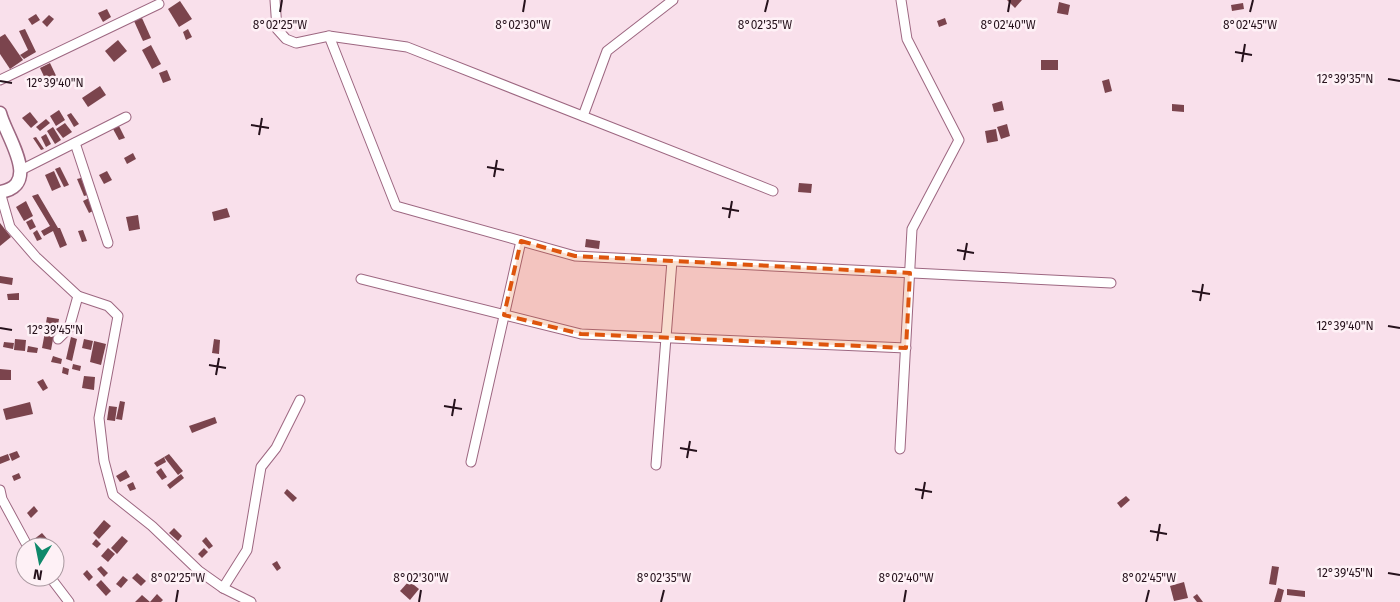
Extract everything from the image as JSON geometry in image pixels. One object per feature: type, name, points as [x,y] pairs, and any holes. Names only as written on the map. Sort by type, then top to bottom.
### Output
[{"type":"street","points":[[276,0],[277,29],[286,39],[296,43],[329,36],[407,47],[774,191]]},
{"type":"street","points":[[583,116],[608,51],[673,0]]},
{"type":"street","points":[[900,449],[912,230],[959,140],[907,39],[901,0]]},
{"type":"street","points":[[0,80],[159,4]]},
{"type":"street","points":[[329,36],[396,206],[575,256],[1110,283]]},
{"type":"street","points":[[0,113],[17,154],[21,170],[18,183],[8,190],[0,192],[10,227],[36,258],[78,296],[108,306],[118,316],[99,418],[104,462],[113,495],[152,526],[199,571],[223,588],[251,602]]},
{"type":"street","points":[[21,170],[126,117]]},
{"type":"street","points":[[75,143],[108,243]]},
{"type":"street","points":[[471,462],[521,241]]},
{"type":"street","points":[[656,465],[672,261]]},
{"type":"street","points":[[361,279],[581,334],[906,348]]},
{"type":"street","points":[[58,339],[70,328],[78,296]]},
{"type":"street","points":[[223,588],[247,550],[261,467],[276,448],[300,400]]},
{"type":"street","points":[[0,490],[2,499],[23,537]]},
{"type":"street","points":[[58,587],[69,602]]},
{"type":"highlighted area","points":[[521,241],[575,256],[910,273],[906,348],[581,334],[504,315]]},
{"type":"building","points":[[1007,0],[1022,0],[1015,8]]},
{"type":"building","points":[[180,1],[192,19],[179,27],[168,9]]},
{"type":"building","points":[[1059,2],[1070,5],[1068,15],[1057,13]]},
{"type":"building","points":[[1243,3],[1244,9],[1232,11],[1231,5]]},
{"type":"building","points":[[107,9],[111,17],[103,22],[98,13]]},
{"type":"building","points":[[36,14],[40,20],[32,25],[28,19]]},
{"type":"building","points":[[49,15],[54,19],[47,27],[42,22]]},
{"type":"building","points":[[142,18],[151,38],[143,41],[134,21]]},
{"type":"building","points":[[945,18],[947,24],[939,27],[937,21]]},
{"type":"building","points":[[25,29],[36,52],[24,59],[20,55],[28,50],[19,31]]},
{"type":"building","points":[[188,29],[192,37],[186,40],[183,32]]},
{"type":"building","points":[[5,34],[23,60],[10,69],[0,54],[0,37]]},
{"type":"building","points":[[118,40],[127,51],[114,62],[105,51]]},
{"type":"building","points":[[151,45],[161,64],[152,69],[142,50]]},
{"type":"building","points":[[1041,60],[1058,60],[1058,70],[1041,70]]},
{"type":"building","points":[[50,63],[60,84],[50,89],[40,68]]},
{"type":"building","points":[[167,70],[171,80],[163,83],[159,73]]},
{"type":"building","points":[[1109,79],[1112,91],[1105,93],[1102,81]]},
{"type":"building","points":[[100,86],[106,95],[88,107],[82,98]]},
{"type":"building","points":[[1002,101],[1004,110],[994,112],[992,104]]},
{"type":"building","points":[[1172,104],[1184,105],[1184,112],[1172,111]]},
{"type":"building","points":[[59,110],[65,120],[56,126],[50,116]]},
{"type":"building","points":[[30,112],[38,122],[31,128],[22,118]]},
{"type":"building","points":[[71,113],[79,124],[74,127],[67,115]]},
{"type":"building","points":[[46,119],[50,123],[40,131],[36,127]]},
{"type":"building","points":[[65,123],[72,132],[63,138],[56,129]]},
{"type":"building","points":[[1007,124],[1010,136],[1001,139],[997,127]]},
{"type":"building","points":[[119,126],[125,138],[119,140],[113,129]]},
{"type":"building","points":[[53,127],[61,140],[55,144],[47,131]]},
{"type":"building","points":[[996,129],[998,141],[987,143],[985,131]]},
{"type":"building","points":[[46,134],[51,144],[46,147],[41,137]]},
{"type":"building","points":[[36,137],[44,149],[41,150],[33,138]]},
{"type":"building","points":[[133,153],[136,159],[127,164],[124,158]]},
{"type":"building","points":[[60,167],[69,185],[64,187],[55,169]]},
{"type":"building","points":[[54,171],[61,187],[52,191],[45,175]]},
{"type":"building","points":[[107,171],[112,180],[104,184],[99,175]]},
{"type":"building","points":[[81,178],[88,195],[84,196],[77,179]]},
{"type":"building","points":[[799,183],[812,184],[811,193],[798,192]]},
{"type":"building","points":[[38,194],[58,228],[60,228],[67,245],[60,248],[53,231],[44,236],[41,231],[50,226],[32,196]]},
{"type":"building","points":[[89,198],[95,210],[89,213],[83,201]]},
{"type":"building","points":[[26,201],[33,216],[24,221],[16,207]]},
{"type":"building","points":[[227,208],[230,217],[214,221],[212,212]]},
{"type":"building","points":[[138,215],[140,229],[129,231],[126,217]]},
{"type":"building","points":[[32,219],[36,227],[30,230],[26,222]]},
{"type":"building","points":[[0,223],[11,237],[0,246]]},
{"type":"building","points":[[37,230],[42,239],[37,241],[33,233]]},
{"type":"building","points":[[83,230],[87,241],[82,242],[78,231]]},
{"type":"building","points":[[586,239],[600,241],[599,249],[585,247]]},
{"type":"building","points":[[0,276],[13,278],[12,285],[0,283]]},
{"type":"building","points":[[19,293],[19,300],[8,300],[7,294]]},
{"type":"building","points":[[47,317],[59,319],[57,331],[45,329]]},
{"type":"building","points":[[45,332],[54,334],[51,350],[42,348]]},
{"type":"building","points":[[71,337],[77,339],[72,361],[66,359]]},
{"type":"building","points":[[15,339],[26,340],[25,351],[14,350]]},
{"type":"building","points":[[84,339],[93,341],[91,350],[82,348]]},
{"type":"building","points":[[214,339],[220,340],[219,354],[212,353]]},
{"type":"building","points":[[94,341],[106,344],[101,365],[90,362]]},
{"type":"building","points":[[4,342],[14,343],[13,349],[3,347]]},
{"type":"building","points":[[28,346],[38,348],[37,353],[27,352]]},
{"type":"building","points":[[53,356],[62,359],[61,364],[51,362]]},
{"type":"building","points":[[73,364],[81,366],[80,371],[72,369]]},
{"type":"building","points":[[63,367],[69,369],[68,375],[62,373]]},
{"type":"building","points":[[0,369],[11,370],[11,380],[0,380]]},
{"type":"building","points":[[84,376],[95,377],[94,390],[82,388]]},
{"type":"building","points":[[43,379],[48,388],[43,391],[37,382]]},
{"type":"building","points":[[120,401],[125,402],[122,420],[116,419]]},
{"type":"building","points":[[30,402],[33,414],[6,420],[3,409]]},
{"type":"building","points":[[109,406],[117,407],[115,421],[107,420]]},
{"type":"building","points":[[215,417],[217,423],[192,433],[189,426]]},
{"type":"building","points":[[17,451],[20,457],[12,461],[9,454]]},
{"type":"building","points":[[8,454],[10,460],[0,464],[0,457]]},
{"type":"building","points":[[169,454],[183,471],[178,475],[164,457]]},
{"type":"building","points":[[164,457],[166,462],[157,467],[154,463]]},
{"type":"building","points":[[161,468],[167,477],[162,480],[156,472]]},
{"type":"building","points":[[126,470],[130,477],[120,482],[116,476]]},
{"type":"building","points":[[19,473],[21,478],[14,481],[12,476]]},
{"type":"building","points":[[181,474],[184,478],[170,489],[167,485]]},
{"type":"building","points":[[133,482],[136,489],[130,491],[127,485]]},
{"type":"building","points":[[287,489],[297,498],[293,502],[284,493]]},
{"type":"building","points":[[1126,496],[1130,500],[1121,508],[1117,503]]},
{"type":"building","points":[[34,506],[38,511],[31,518],[27,513]]},
{"type":"building","points":[[104,520],[111,526],[99,539],[93,533]]},
{"type":"building","points":[[174,528],[182,536],[178,541],[169,533]]},
{"type":"building","points":[[42,533],[46,537],[37,537]]},
{"type":"building","points":[[122,536],[128,541],[117,554],[111,548]]},
{"type":"building","points":[[206,537],[213,546],[209,549],[202,541]]},
{"type":"building","points":[[96,539],[101,544],[97,548],[92,544]]},
{"type":"building","points":[[108,548],[115,554],[108,562],[101,556]]},
{"type":"building","points":[[204,548],[208,552],[202,558],[198,554]]},
{"type":"building","points":[[277,561],[281,568],[277,571],[272,564]]},
{"type":"building","points":[[101,566],[108,573],[104,577],[97,569]]},
{"type":"building","points":[[1272,566],[1279,567],[1276,585],[1269,584]]},
{"type":"building","points":[[87,570],[93,577],[89,581],[83,574]]},
{"type":"building","points":[[137,573],[146,581],[141,586],[132,578]]},
{"type":"building","points":[[123,576],[128,580],[121,588],[116,584]]},
{"type":"building","points":[[101,580],[111,591],[106,596],[96,585]]},
{"type":"building","points":[[409,581],[419,589],[410,600],[400,591]]},
{"type":"building","points":[[1184,582],[1188,598],[1174,601],[1170,586]]},
{"type":"building","points":[[1278,588],[1284,590],[1281,602],[1274,602]]},
{"type":"building","points":[[1287,589],[1305,591],[1305,597],[1287,595]]},
{"type":"building","points":[[157,594],[163,600],[161,602],[150,602]]},
{"type":"building","points":[[1197,594],[1203,602],[1197,602],[1193,597]]},
{"type":"building","points":[[142,595],[150,602],[135,602]]}]
